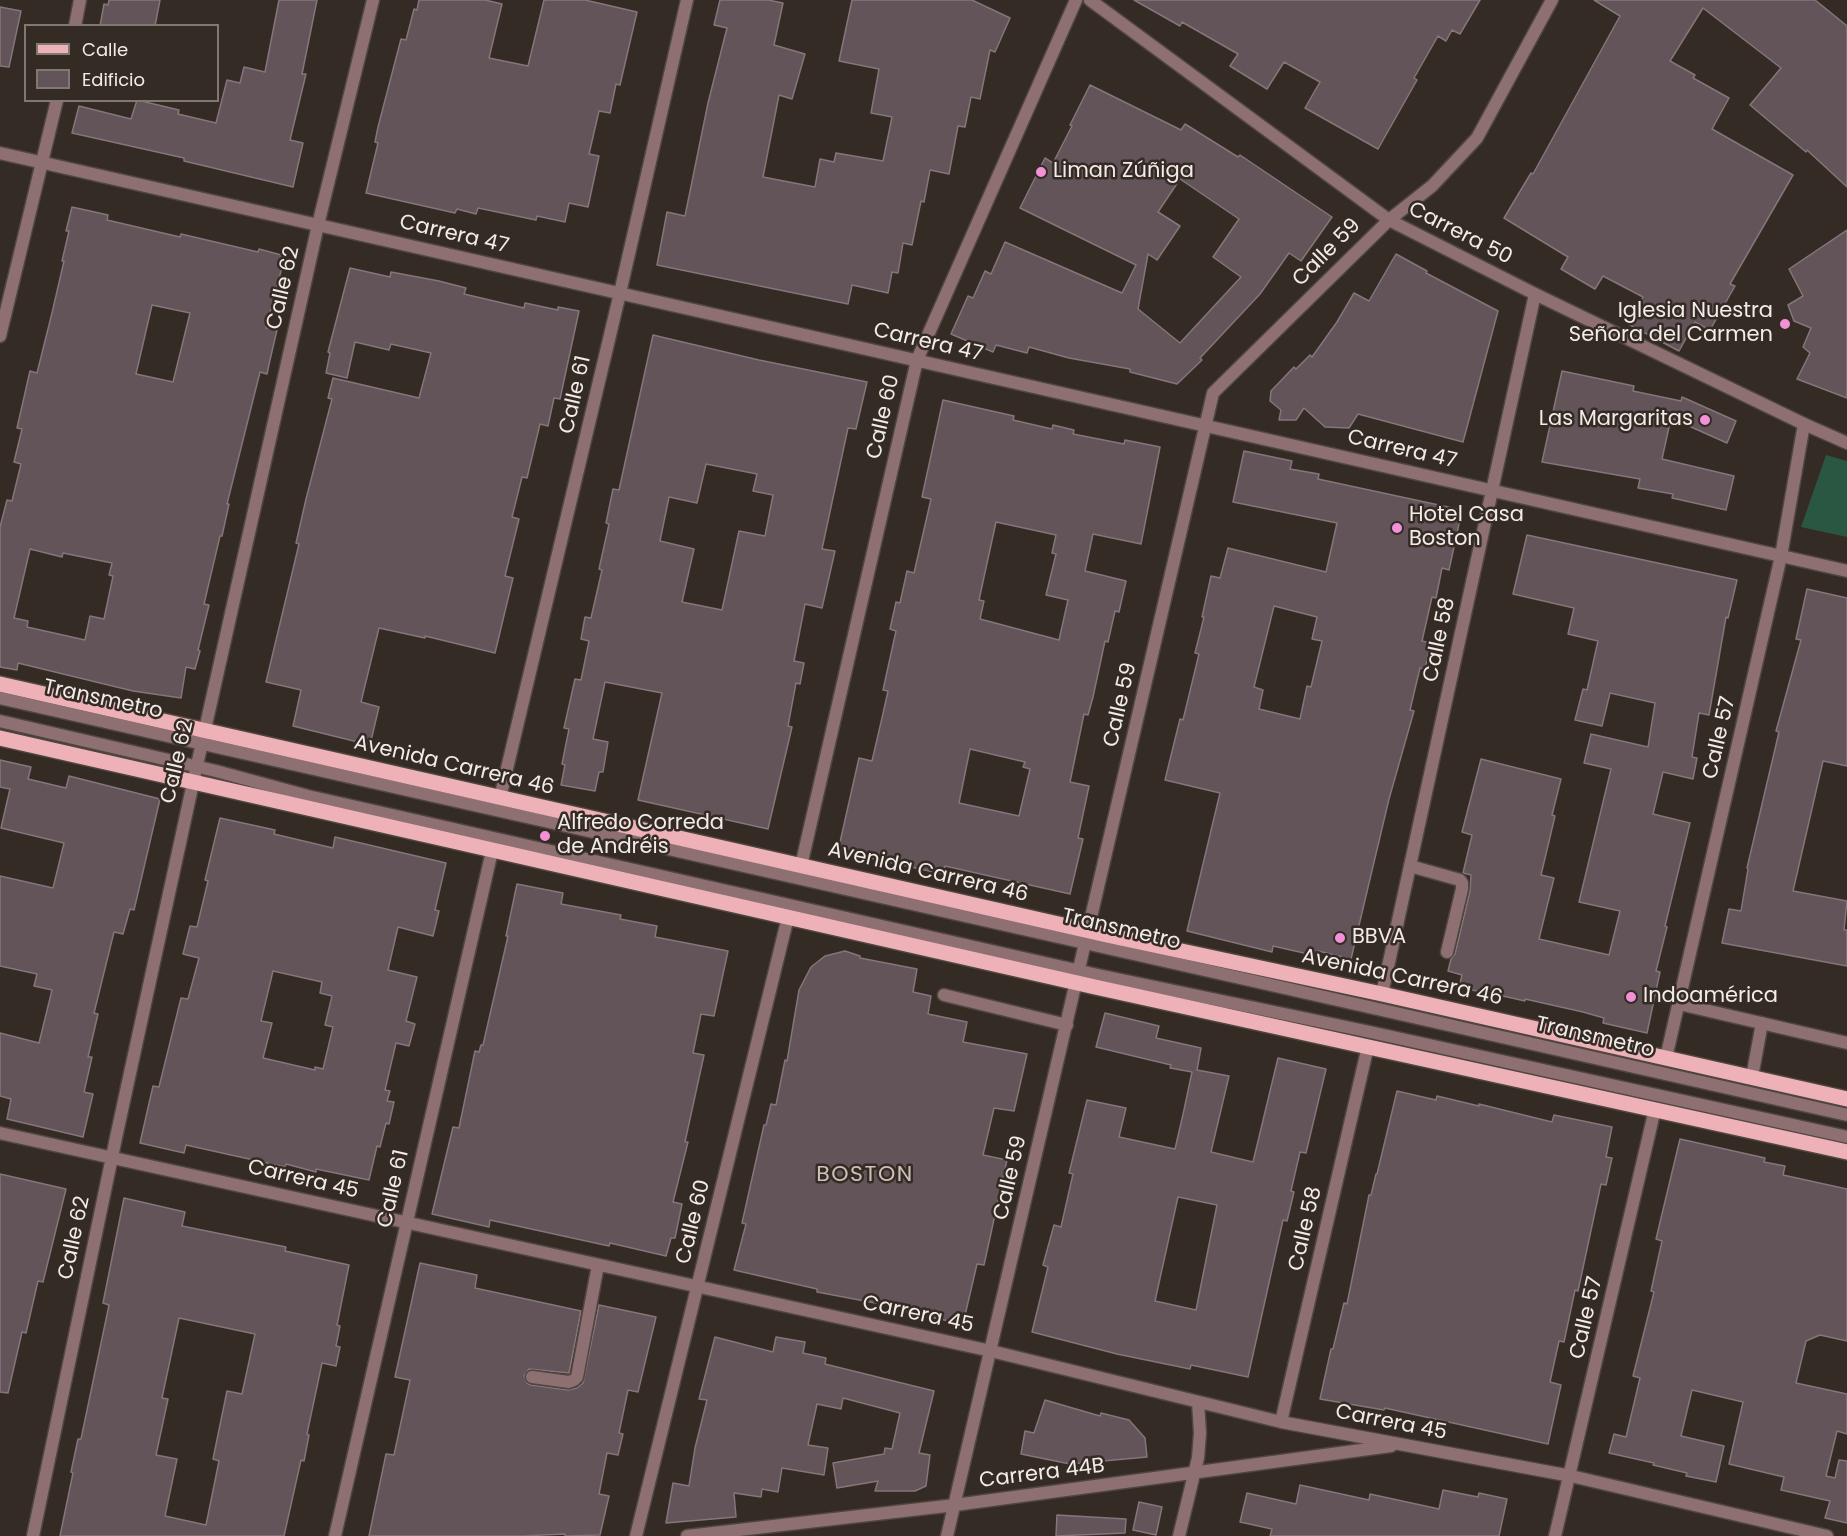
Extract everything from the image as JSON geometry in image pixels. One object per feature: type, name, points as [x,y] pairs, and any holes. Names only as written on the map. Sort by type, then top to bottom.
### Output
[{"type":"main road","name":"Avenida Carrera 46","points":[[0,684],[204,737],[500,798],[801,866],[1088,937],[1382,994],[1847,1098]]},
{"type":"main road","points":[[0,738],[788,917],[1078,976],[1368,1046],[1847,1152]]},
{"type":"street","points":[[75,24],[80,0]]},
{"type":"street","name":"Calle 62","points":[[33,1536],[193,783],[318,225],[373,0]]},
{"type":"street","name":"Calle 61","points":[[500,798],[687,0]]},
{"type":"street","name":"Calle 60","points":[[801,866],[916,360],[1076,0]]},
{"type":"street","name":"Carrera 50","points":[[1090,0],[1389,220],[1535,294],[1847,443]]},
{"type":"street","name":"Calle 59","points":[[948,1536],[1213,393],[1389,220],[1432,186],[1477,138],[1552,0]]},
{"type":"street","points":[[0,336],[57,102]]},
{"type":"street","name":"Carrera 47","points":[[0,153],[1847,571]]},
{"type":"street","name":"Calle 58","points":[[1382,994],[1535,294]]},
{"type":"street","name":"Calle 57","points":[[1666,1058],[1781,556],[1804,424]]},
{"type":"street","name":"Transmetro","points":[[0,698],[204,737],[1088,937],[1847,1115]]},
{"type":"street","name":"Transmetro","points":[[0,722],[1078,976],[1847,1137]]},
{"type":"street","name":"Calle 61","points":[[335,1536],[492,850]]},
{"type":"street","points":[[1410,866],[1460,880],[1462,883],[1447,952]]},
{"type":"street","name":"Calle 60","points":[[636,1536],[788,917]]},
{"type":"street","points":[[944,995],[1067,1025]]},
{"type":"street","points":[[1679,1004],[1847,1043]]},
{"type":"street","points":[[1752,1077],[1762,1023]]},
{"type":"street","name":"Calle 58","points":[[1281,1422],[1368,1046]]},
{"type":"street","name":"Calle 57","points":[[1555,1536],[1571,1476],[1655,1109]]},
{"type":"street","name":"Carrera 45","points":[[0,1133],[991,1351],[1281,1422],[1571,1476],[1827,1536]]},
{"type":"street","points":[[532,1377],[569,1382],[577,1377],[598,1265]]},
{"type":"street","points":[[1179,1536],[1194,1474],[1200,1433],[1198,1402]]},
{"type":"street","name":"Carrera 44B","points":[[687,1536],[955,1505],[1402,1445]]},
{"type":"green space","points":[[1826,455],[1847,461],[1847,537],[1801,527]]},
{"type":"building","points":[[109,0],[160,0],[155,24],[100,24],[104,4],[108,5]]},
{"type":"building","points":[[279,0],[317,0],[302,74],[306,74],[290,140],[303,143],[293,187],[184,161],[184,158],[72,133],[79,106],[131,119],[136,102],[179,110],[178,114],[216,123],[227,80],[240,83],[244,67],[265,72]]},
{"type":"building","points":[[419,0],[485,0],[502,4],[489,58],[528,66],[544,0],[585,0],[637,12],[620,85],[616,84],[610,113],[599,111],[589,154],[599,156],[588,207],[569,203],[565,222],[537,216],[536,220],[478,208],[476,214],[457,209],[455,213],[366,193],[378,143],[375,142],[378,127],[401,39],[406,40],[414,9],[417,10]]},
{"type":"building","points":[[720,0],[768,0],[783,3],[774,45],[805,54],[792,99],[779,95],[763,177],[815,187],[820,159],[834,162],[836,153],[883,161],[892,117],[871,113],[879,69],[839,61],[852,0],[972,0],[1010,18],[995,52],[990,50],[980,99],[971,97],[965,127],[958,126],[949,174],[930,170],[912,245],[903,243],[898,273],[892,272],[888,293],[852,285],[848,304],[657,265],[667,212],[685,216],[708,103],[727,28],[714,25]]},
{"type":"building","points":[[1134,0],[1480,0],[1460,34],[1452,30],[1446,41],[1438,36],[1414,78],[1417,80],[1378,149],[1305,108],[1320,82],[1284,62],[1267,89],[1230,66],[1238,54],[1182,22],[1180,26]]},
{"type":"building","points":[[1594,0],[1815,0],[1847,26],[1847,187],[1807,150],[1806,152],[1750,105],[1781,68],[1703,8],[1670,61],[1695,75],[1693,78],[1729,98],[1712,129],[1793,175],[1730,284],[1735,286],[1710,330],[1695,322],[1679,351],[1628,324],[1643,297],[1603,276],[1595,289],[1561,269],[1568,257],[1504,218],[1531,173],[1533,174],[1620,16]]},
{"type":"building","points":[[0,7],[21,11],[9,67],[0,66]]},
{"type":"building","points":[[1090,85],[1181,130],[1185,124],[1238,157],[1240,155],[1332,217],[1301,261],[1289,253],[1260,294],[1200,358],[1202,360],[1177,384],[1130,372],[1130,369],[1069,358],[1029,347],[1027,353],[996,345],[993,352],[951,334],[968,296],[973,298],[985,271],[991,274],[1005,242],[1122,293],[1136,265],[1020,208],[1045,158],[1053,163],[1072,126],[1070,125]],"holes":[[[1180,179],[1239,219],[1213,257],[1241,277],[1180,343],[1138,309],[1148,254],[1157,260],[1180,226],[1158,212]]]},
{"type":"building","points":[[72,207],[108,215],[107,220],[180,237],[181,234],[285,256],[266,328],[277,330],[267,374],[260,372],[204,604],[209,605],[198,650],[200,651],[195,669],[186,667],[181,698],[133,691],[18,663],[17,670],[0,667],[0,527],[7,500],[12,501],[21,464],[14,462],[22,429],[17,428],[30,371],[37,373],[52,313],[64,261],[62,261],[69,231],[66,231]],"holes":[[[152,305],[190,313],[173,382],[136,374]],[[30,549],[62,557],[63,553],[112,563],[109,575],[113,576],[104,619],[90,616],[85,640],[27,627],[28,621],[14,618]]]},
{"type":"building","points":[[1847,230],[1847,398],[1797,379],[1810,353],[1803,347],[1811,328],[1794,321],[1788,305],[1803,296],[1789,269]]},
{"type":"building","points":[[1396,254],[1427,271],[1426,273],[1498,311],[1463,442],[1358,414],[1349,428],[1325,427],[1304,408],[1296,420],[1279,420],[1281,410],[1270,401],[1271,391],[1294,367],[1296,369],[1310,355],[1312,357],[1354,293],[1369,301]]},
{"type":"building","points":[[350,268],[390,277],[391,272],[439,281],[466,288],[464,294],[524,308],[525,303],[558,310],[558,307],[579,311],[560,399],[554,398],[548,426],[540,424],[527,478],[522,477],[512,517],[519,519],[505,576],[513,578],[495,653],[425,636],[425,638],[379,628],[361,702],[379,707],[370,745],[293,726],[301,690],[266,682],[299,544],[296,543],[306,499],[332,399],[328,398],[333,378],[419,398],[431,353],[391,344],[389,350],[355,342],[347,378],[326,373],[330,353],[328,352]]},
{"type":"building","points":[[653,335],[867,382],[856,429],[848,428],[822,549],[835,551],[822,608],[805,604],[794,661],[804,663],[800,684],[796,683],[788,726],[792,727],[768,829],[638,800],[662,693],[605,682],[593,739],[608,742],[603,772],[599,772],[595,791],[561,785],[565,765],[562,764],[569,729],[564,728],[575,679],[581,680],[589,641],[581,639],[585,617],[591,618],[602,570],[599,569],[609,524],[606,523],[613,489],[619,490]],"holes":[[[706,464],[757,474],[753,491],[773,495],[765,536],[739,531],[722,610],[682,602],[694,549],[660,541],[669,497],[697,503]]]},
{"type":"building","points":[[1562,371],[1634,386],[1633,391],[1681,401],[1682,397],[1736,421],[1727,443],[1671,418],[1662,459],[1734,476],[1726,510],[1672,498],[1673,494],[1638,488],[1640,479],[1542,462]]},
{"type":"building","points":[[943,400],[1014,416],[1013,420],[1052,429],[1053,425],[1074,430],[1073,434],[1124,444],[1125,440],[1160,447],[1141,544],[1093,534],[1085,571],[1126,581],[1119,612],[1115,611],[1108,642],[1105,641],[1088,715],[1084,714],[1070,782],[1089,786],[1078,838],[1083,839],[1070,894],[945,866],[943,874],[838,851],[859,758],[872,761],[888,691],[883,690],[896,631],[890,629],[896,602],[900,603],[907,571],[914,573],[931,499],[922,497]],"holes":[[[996,522],[1056,535],[1052,553],[1056,554],[1046,595],[1068,600],[1059,640],[980,619],[984,601],[979,600]],[[970,749],[1025,762],[1023,767],[1030,769],[1019,816],[959,803]]]},
{"type":"building","points":[[1244,451],[1292,461],[1290,469],[1319,474],[1318,479],[1462,510],[1449,570],[1442,568],[1436,598],[1432,597],[1422,641],[1431,643],[1425,669],[1420,668],[1410,710],[1414,711],[1389,799],[1351,959],[1318,951],[1317,956],[1273,946],[1272,952],[1187,931],[1220,793],[1165,780],[1199,654],[1195,653],[1211,576],[1220,578],[1228,548],[1326,572],[1337,523],[1233,502]],"holes":[[[1274,606],[1317,617],[1312,639],[1322,641],[1311,687],[1307,686],[1300,719],[1259,709],[1263,690],[1254,687]]]},
{"type":"building","points":[[1527,535],[1737,580],[1728,618],[1726,617],[1709,715],[1699,713],[1692,757],[1697,758],[1693,779],[1663,772],[1653,814],[1690,823],[1665,926],[1667,927],[1656,971],[1660,972],[1647,1033],[1603,1023],[1604,1018],[1583,1012],[1459,987],[1462,975],[1448,971],[1455,954],[1470,891],[1471,875],[1463,873],[1472,835],[1462,832],[1481,759],[1561,779],[1541,875],[1554,878],[1539,939],[1609,955],[1620,911],[1579,902],[1611,769],[1584,763],[1591,734],[1648,747],[1655,703],[1610,693],[1602,726],[1575,720],[1583,689],[1587,690],[1598,641],[1568,634],[1574,608],[1513,594]]},
{"type":"building","points":[[1807,589],[1847,598],[1847,766],[1823,761],[1793,891],[1847,901],[1844,930],[1847,930],[1847,966],[1722,943],[1729,909],[1741,911],[1747,868],[1779,732],[1776,731],[1801,640],[1796,639]]},
{"type":"building","points":[[0,760],[31,767],[28,779],[66,788],[69,776],[160,799],[134,910],[130,909],[123,934],[114,932],[94,1013],[98,1014],[88,1057],[92,1057],[84,1092],[93,1094],[83,1137],[7,1119],[11,1099],[0,1096],[0,1033],[39,1043],[52,990],[34,986],[37,974],[0,966],[0,876],[53,888],[64,843],[1,828],[10,789],[0,787]]},
{"type":"building","points":[[220,818],[275,830],[274,834],[333,848],[335,837],[446,863],[435,910],[439,911],[433,936],[398,927],[388,970],[417,977],[406,1021],[415,1024],[409,1046],[396,1043],[385,1090],[390,1091],[387,1101],[394,1102],[389,1124],[386,1123],[380,1147],[377,1146],[369,1180],[316,1169],[316,1172],[286,1164],[285,1167],[186,1145],[184,1153],[140,1143],[153,1086],[159,1087],[181,998],[188,999],[199,958],[183,954],[190,926],[197,927],[208,881],[205,880]],"holes":[[[273,971],[322,982],[320,993],[332,996],[325,1025],[333,1027],[323,1069],[315,1067],[315,1070],[263,1058],[272,1023],[261,1021]]]},
{"type":"building","points":[[517,884],[563,893],[561,904],[621,915],[620,919],[657,926],[655,937],[728,951],[714,1016],[701,1014],[693,1053],[704,1055],[685,1142],[688,1142],[673,1202],[682,1204],[675,1238],[671,1238],[666,1256],[490,1220],[489,1227],[432,1214],[453,1127],[459,1128],[475,1051],[479,1052],[483,1045],[508,936],[506,936]]},
{"type":"building","points":[[845,951],[860,956],[860,958],[917,969],[913,992],[931,996],[928,1014],[967,1022],[963,1042],[1027,1054],[1014,1111],[994,1108],[983,1155],[1007,1160],[984,1265],[977,1264],[963,1324],[906,1312],[907,1309],[817,1292],[817,1289],[734,1270],[746,1224],[742,1223],[764,1125],[766,1125],[771,1104],[776,1105],[785,1060],[787,1061],[799,990],[811,967],[825,956]]},
{"type":"building","points":[[1105,1013],[1159,1026],[1156,1038],[1201,1048],[1197,1070],[1229,1076],[1211,1152],[1253,1162],[1278,1058],[1326,1069],[1306,1153],[1300,1152],[1291,1191],[1294,1192],[1287,1221],[1283,1220],[1248,1377],[1191,1365],[1190,1369],[1117,1354],[1032,1332],[1048,1267],[1043,1265],[1054,1225],[1061,1227],[1073,1174],[1069,1173],[1087,1100],[1126,1108],[1119,1137],[1175,1149],[1184,1110],[1192,1072],[1096,1047]],"holes":[[[1178,1197],[1217,1205],[1196,1310],[1155,1301]]]},
{"type":"building","points":[[1397,1091],[1436,1100],[1437,1096],[1479,1106],[1479,1104],[1552,1122],[1554,1115],[1612,1127],[1606,1157],[1612,1158],[1606,1185],[1601,1184],[1578,1291],[1575,1290],[1564,1342],[1559,1341],[1550,1382],[1561,1385],[1548,1444],[1385,1408],[1384,1410],[1320,1399],[1344,1303],[1347,1304],[1369,1195],[1371,1195],[1377,1174]]},
{"type":"building","points":[[1680,1139],[1765,1158],[1764,1162],[1785,1166],[1783,1175],[1847,1189],[1847,1341],[1820,1335],[1806,1341],[1796,1383],[1847,1394],[1847,1434],[1837,1431],[1826,1476],[1835,1478],[1839,1460],[1847,1461],[1847,1523],[1825,1518],[1830,1501],[1781,1490],[1784,1477],[1729,1464],[1743,1402],[1692,1390],[1681,1436],[1724,1446],[1716,1482],[1686,1476],[1687,1473],[1653,1465],[1654,1463],[1609,1453],[1614,1434],[1626,1437],[1640,1378],[1633,1376],[1654,1292],[1651,1291],[1662,1241],[1656,1239]]},
{"type":"building","points":[[0,1174],[66,1189],[43,1282],[38,1281],[26,1333],[22,1332],[8,1393],[0,1392]]},
{"type":"building","points":[[124,1198],[185,1212],[182,1226],[286,1247],[285,1251],[349,1265],[337,1325],[340,1326],[336,1346],[340,1347],[336,1366],[322,1363],[307,1434],[309,1435],[304,1461],[301,1460],[284,1536],[60,1536],[78,1439],[81,1439],[109,1305],[103,1303]],"holes":[[[179,1318],[255,1334],[242,1394],[227,1391],[213,1459],[219,1461],[206,1525],[165,1516],[177,1459],[156,1455],[168,1399],[162,1398]]]},
{"type":"building","points":[[420,1263],[477,1275],[475,1288],[581,1311],[569,1373],[529,1369],[524,1376],[527,1383],[531,1385],[568,1390],[577,1388],[583,1383],[599,1305],[656,1317],[638,1392],[628,1390],[619,1433],[623,1434],[618,1455],[607,1453],[599,1494],[609,1496],[600,1535],[369,1536],[386,1454],[394,1455],[410,1380],[395,1377]]},
{"type":"building","points":[[715,1337],[773,1352],[776,1337],[805,1342],[803,1353],[826,1358],[825,1364],[934,1391],[919,1453],[930,1455],[926,1486],[915,1491],[875,1491],[878,1481],[837,1488],[833,1463],[884,1454],[885,1448],[892,1449],[900,1413],[843,1398],[841,1409],[817,1404],[808,1445],[828,1448],[824,1475],[782,1468],[778,1492],[762,1489],[761,1497],[734,1493],[736,1517],[666,1523],[673,1483],[689,1486],[695,1448],[707,1400],[699,1399]]},
{"type":"building","points":[[1045,1400],[1100,1416],[1101,1413],[1129,1420],[1145,1438],[1147,1457],[1070,1464],[1021,1454],[1025,1431],[1034,1433]]},
{"type":"building","points":[[1300,1485],[1369,1500],[1370,1494],[1439,1509],[1443,1490],[1478,1497],[1479,1493],[1507,1499],[1499,1536],[1270,1536],[1272,1529],[1240,1522],[1247,1493],[1296,1504]]},
{"type":"building","points":[[1139,1502],[1162,1507],[1156,1535],[1133,1530]]},
{"type":"building","points":[[1057,1515],[1126,1519],[1125,1533],[1056,1536]]},
{"type":"place","name":"Liman Zúñiga","points":[[1041,172]]},
{"type":"place","name":"Iglesia Nuestra Señora del Carmen","points":[[1785,324]]},
{"type":"place","name":"Las Margaritas","points":[[1705,420]]},
{"type":"place","name":"Hotel Casa Boston","points":[[1397,528]]},
{"type":"place","name":"Alfredo Correda de Andréis","points":[[545,836]]},
{"type":"place","name":"BBVA","points":[[1340,938]]},
{"type":"place","name":"Indoamérica","points":[[1631,997]]},
{"type":"district","name":"BOSTON","points":[[865,1175]]}]
